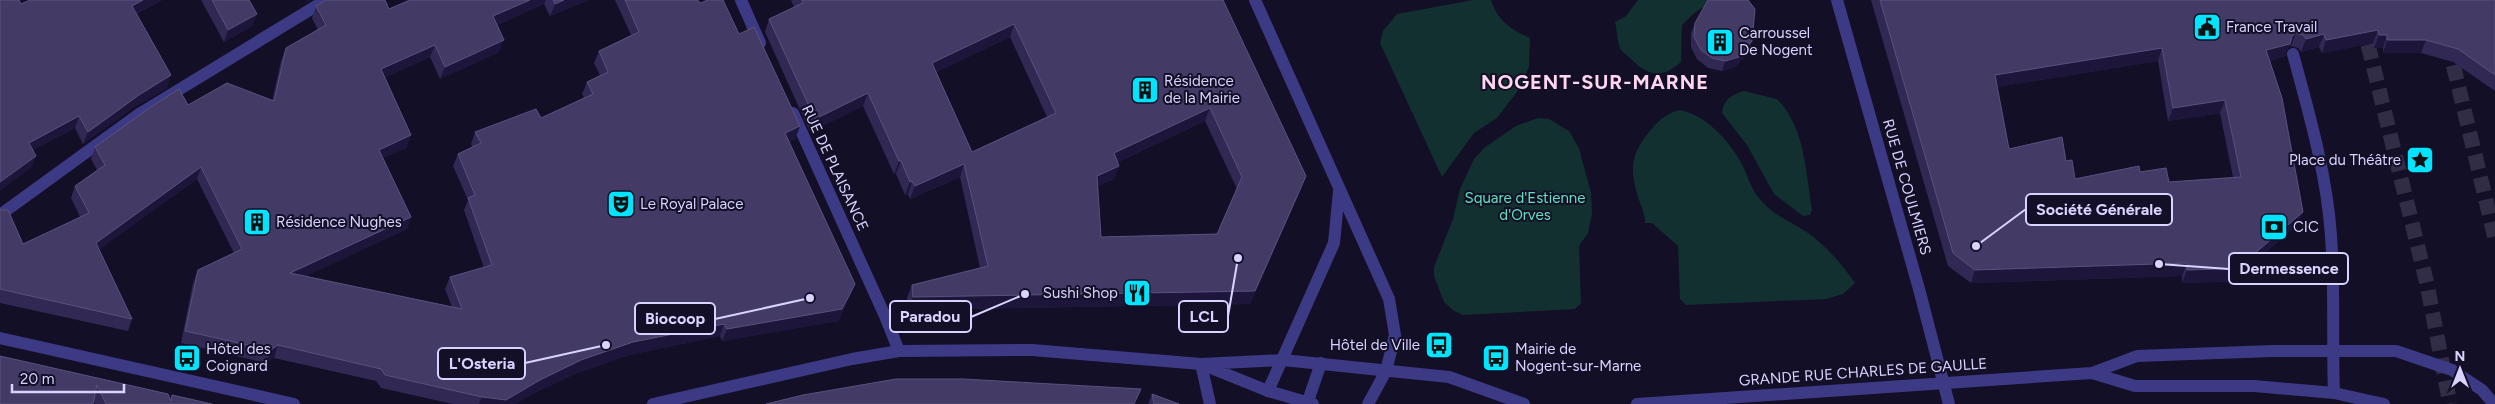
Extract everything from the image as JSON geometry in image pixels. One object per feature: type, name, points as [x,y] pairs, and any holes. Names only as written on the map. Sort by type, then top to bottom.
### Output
[{"type":"street","points":[[0,215],[139,114],[326,0]]},
{"type":"street","points":[[741,0],[766,54]]},
{"type":"street","points":[[1255,0],[1389,299],[1395,334],[1386,371],[1368,404]]},
{"type":"street","name":"RUE DE COULMIERS","points":[[1837,0],[1920,289],[1948,404]]},
{"type":"street","points":[[2293,54],[2307,103],[2326,194],[2332,269],[2334,393]]},
{"type":"street","name":"RUE DE PLAISANCE","points":[[786,99],[885,316],[899,351]]},
{"type":"street","points":[[1268,391],[1334,243],[1340,188]]},
{"type":"street","points":[[0,338],[294,404]]},
{"type":"street","points":[[653,404],[681,400],[899,351],[1032,350],[1201,364],[1283,360],[1449,377],[1524,404]]},
{"type":"street","name":"GRANDE RUE CHARLES DE GAULLE","points":[[1637,404],[2092,373],[2137,356],[2332,350],[2396,351],[2422,358],[2452,370],[2482,390],[2494,404]]},
{"type":"street","points":[[1201,364],[1268,391],[1309,404],[1321,363]]},
{"type":"street","points":[[1201,364],[1210,404]]},
{"type":"street","name":"GRANDE RUE CHARLES DE GAULLE","points":[[2092,373],[2135,386],[2254,386],[2334,393],[2384,404]]},
{"type":"green space","name":"Square d'Estienne d'Orves","points":[[1473,0],[1491,0],[1497,13],[1506,24],[1530,38],[1529,67],[1520,88],[1497,118],[1474,133],[1442,177],[1380,43],[1383,31],[1397,14]]},
{"type":"green space","points":[[1638,0],[1738,0],[1707,5],[1689,18],[1682,25],[1681,62],[1668,71],[1657,74],[1651,73],[1639,66],[1621,50],[1619,44],[1615,22],[1626,16]]},
{"type":"green space","points":[[1744,91],[1777,99],[1793,123],[1799,137],[1806,166],[1812,210],[1810,215],[1803,216],[1774,194],[1747,145],[1722,113],[1724,104],[1729,98]]},
{"type":"green space","points":[[1680,110],[1698,117],[1715,129],[1735,153],[1753,190],[1764,204],[1822,244],[1855,283],[1843,294],[1826,299],[1686,305],[1680,299],[1678,246],[1652,223],[1645,223],[1633,172],[1635,157],[1642,141],[1663,118]]},
{"type":"green space","name":"Square d'Estienne d'Orves","points":[[1538,118],[1549,119],[1569,131],[1579,148],[1591,193],[1592,214],[1588,233],[1579,246],[1581,303],[1575,309],[1463,315],[1454,311],[1444,302],[1434,276],[1434,267],[1453,219],[1460,189],[1474,159],[1484,148],[1516,126]]},
{"type":"building","points":[[0,0],[19,0],[21,4],[30,0],[143,0],[132,6],[171,75],[139,95],[88,132],[79,116],[29,143],[36,156],[0,182]]},
{"type":"building","points":[[212,0],[249,0],[257,14],[228,30]]},
{"type":"building","points":[[326,0],[385,0],[389,9],[410,0],[530,0],[493,16],[504,40],[445,67],[435,45],[381,69],[411,135],[379,150],[411,217],[290,273],[462,309],[450,277],[492,265],[468,198],[475,195],[458,154],[481,143],[475,132],[536,109],[541,118],[593,94],[587,82],[608,72],[599,51],[639,32],[625,0],[698,0],[701,3],[707,0],[723,0],[739,34],[754,27],[800,126],[785,133],[855,284],[842,309],[727,329],[724,324],[633,342],[581,360],[540,380],[506,400],[482,397],[385,375],[381,369],[278,345],[271,350],[185,331],[198,270],[242,249],[201,167],[96,243],[132,319],[0,289],[0,209],[8,210],[23,244],[89,213],[75,186],[105,165],[95,147],[179,89],[188,105],[227,83],[274,101],[286,48],[326,25],[316,6]]},
{"type":"building","points":[[553,0],[564,0],[555,4]]},
{"type":"building","points":[[802,0],[1223,0],[1306,176],[1255,291],[913,297],[912,285],[988,266],[964,164],[915,186],[912,181],[910,182],[901,161],[899,161],[868,93],[815,119],[769,19],[803,3]],"holes":[[[1014,24],[1056,113],[972,152],[932,63]],[[1210,108],[1242,177],[1217,234],[1101,237],[1097,176],[1119,166],[1114,153]]]},
{"type":"building","name":"Carroussel De Nogent","points":[[1708,0],[1748,0],[1755,9],[1752,41],[1739,57],[1725,61],[1712,58],[1701,50],[1694,37],[1695,23]]},
{"type":"building","points":[[1880,0],[2495,0],[2495,75],[2458,49],[2426,40],[2387,40],[2387,35],[2379,35],[2378,30],[2326,40],[2324,34],[2306,39],[2303,35],[2296,33],[2292,36],[2290,44],[2266,50],[2282,98],[2303,212],[2247,260],[2247,268],[2187,270],[2187,263],[1975,270],[1953,253]],"holes":[[[2162,48],[2173,108],[2225,100],[2241,177],[2169,182],[2166,168],[2140,172],[2139,166],[2075,179],[2072,160],[2066,161],[2062,137],[2009,149],[1995,75]]]},
{"type":"building","points":[[0,356],[168,394],[171,401],[172,395],[212,404],[106,404],[97,385],[93,404],[0,404]]},
{"type":"building","points":[[896,379],[963,379],[1141,389],[1134,404],[766,404],[803,395]]},
{"type":"building","points":[[1152,394],[1179,404],[1154,404]]},
{"type":"tunnel","points":[[2357,0],[2427,284],[2450,404]]},
{"type":"tunnel","points":[[2448,43],[2495,238]]},
{"type":"place","name":"France Travail","points":[[2207,27]]},
{"type":"place","name":"Carroussel De Nogent","points":[[1720,42]]},
{"type":"place","name":"Résidence de la Mairie","points":[[1145,90]]},
{"type":"place","name":"Place du Théâtre","points":[[2420,160]]},
{"type":"place","name":"Le Royal Palace","points":[[621,204]]},
{"type":"place","name":"Résidence Nughes","points":[[257,222]]},
{"type":"place","name":"CIC","points":[[2274,227]]},
{"type":"place","name":"Société Générale","points":[[1976,246]]},
{"type":"place","name":"LCL","points":[[1238,258]]},
{"type":"place","name":"Dermessence","points":[[2159,264]]},
{"type":"place","name":"Sushi Shop","points":[[1137,293]]},
{"type":"place","name":"Paradou","points":[[1025,294]]},
{"type":"place","name":"Biocoop","points":[[810,298]]},
{"type":"place","name":"L'Osteria","points":[[606,345]]},
{"type":"place","name":"Hôtel de Ville","points":[[1439,345]]},
{"type":"place","name":"Hôtel des Coignard","points":[[187,358]]},
{"type":"place","name":"Mairie de Nogent-sur-Marne","points":[[1496,358]]},
{"type":"district","name":"NOGENT-SUR-MARNE","points":[[1595,82]]}]
